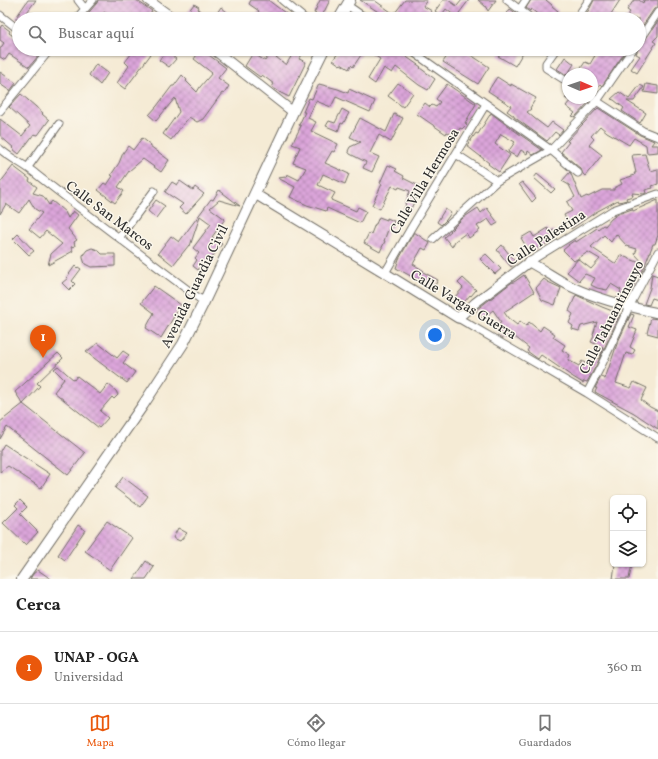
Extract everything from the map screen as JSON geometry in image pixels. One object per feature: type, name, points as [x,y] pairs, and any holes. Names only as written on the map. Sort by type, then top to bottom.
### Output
[{"type":"main road","points":[[343,12],[348,2]]},
{"type":"main road","name":"Avenida Guardia Civil","points":[[22,579],[143,405],[183,344],[321,56]]},
{"type":"street","points":[[78,0],[85,9]]},
{"type":"street","points":[[82,12],[93,0]]},
{"type":"street","points":[[148,0],[164,12]]},
{"type":"street","points":[[282,0],[297,12]]},
{"type":"street","points":[[507,0],[524,12]]},
{"type":"street","points":[[520,9],[526,0]]},
{"type":"street","points":[[581,12],[589,0]]},
{"type":"street","points":[[348,2],[359,12]]},
{"type":"street","points":[[646,30],[658,12]]},
{"type":"street","points":[[0,15],[12,24]]},
{"type":"street","points":[[0,111],[42,56]]},
{"type":"street","points":[[222,56],[293,112]]},
{"type":"street","points":[[419,56],[551,150],[578,173]]},
{"type":"street","points":[[551,56],[546,63],[546,68],[562,78]]},
{"type":"street","points":[[598,95],[628,56]]},
{"type":"street","points":[[598,103],[643,131],[658,137]]},
{"type":"street","name":"Calle Villa Hermosa","points":[[385,273],[486,104]]},
{"type":"street","points":[[433,239],[497,181],[551,150],[591,104]]},
{"type":"street","points":[[28,167],[59,124]]},
{"type":"street","name":"Calle San Marcos","points":[[0,149],[28,167],[204,302]]},
{"type":"street","points":[[456,154],[497,181]]},
{"type":"street","points":[[119,238],[154,192]]},
{"type":"street","name":"Calle Vargas Guerra","points":[[255,194],[458,318],[587,393],[658,438]]},
{"type":"street","name":"Calle Palestina","points":[[458,318],[529,262],[613,210],[658,194]]},
{"type":"street","name":"Calle Tahuantinsuyo","points":[[587,393],[658,252]]},
{"type":"street","points":[[529,262],[572,287],[629,307],[658,313]]},
{"type":"building","points":[[28,0],[36,0],[27,12],[20,12]]},
{"type":"building","points":[[98,0],[136,0],[152,11],[89,12]]},
{"type":"building","points":[[251,0],[268,0],[284,12],[258,12],[249,4]]},
{"type":"building","points":[[320,0],[330,0],[324,12],[314,12]]},
{"type":"building","points":[[360,0],[374,0],[391,12],[378,12]]},
{"type":"building","points":[[405,0],[427,0],[423,6],[432,11],[396,12]]},
{"type":"building","points":[[443,0],[448,0],[457,6],[462,0],[469,0],[460,12],[450,12],[446,9],[444,12],[435,11]]},
{"type":"building","points":[[478,0],[496,0],[488,11]]},
{"type":"building","points":[[531,0],[546,0],[558,11],[535,12],[526,8]]},
{"type":"building","points":[[594,0],[620,0],[612,12],[587,12]]},
{"type":"building","points":[[634,0],[639,0],[643,3],[644,0],[658,0],[658,7],[654,9],[646,21],[646,12],[630,12],[627,10]]},
{"type":"building","points":[[194,4],[199,7],[198,9],[201,12],[188,12]]},
{"type":"building","points":[[221,7],[227,12],[218,12]]},
{"type":"building","points":[[658,21],[658,36],[653,41],[656,43],[637,73],[631,69],[640,56],[646,56],[646,39]]},
{"type":"building","points":[[2,25],[10,31],[9,33],[12,35],[12,56],[9,54],[5,60],[0,57],[0,49],[4,43],[0,40],[0,28]]},
{"type":"building","points":[[12,56],[38,56],[29,67]]},
{"type":"building","points":[[130,56],[150,56],[125,89],[117,83],[129,66],[125,62]]},
{"type":"building","points":[[162,56],[172,56],[176,59],[169,67],[159,60]]},
{"type":"building","points":[[196,56],[210,56],[226,68],[218,78],[229,86],[203,119],[197,122],[189,117],[171,140],[163,134],[179,112],[175,98],[156,121],[149,115],[182,75],[197,92],[212,73],[194,59]]},
{"type":"building","points":[[251,56],[258,56],[265,61],[268,56],[277,56],[276,57],[286,65],[291,56],[301,56],[299,59],[306,62],[289,97],[272,87],[274,84],[262,75],[260,77],[245,66]]},
{"type":"building","points":[[336,56],[360,56],[353,67],[351,65],[349,69],[333,60]]},
{"type":"building","points":[[376,56],[405,56],[435,79],[428,90],[396,67],[392,73],[384,68],[375,84],[368,79],[380,59]]},
{"type":"building","points":[[447,56],[472,56],[489,67],[478,84],[443,62]]},
{"type":"building","points":[[498,56],[521,56],[515,66]]},
{"type":"building","points":[[595,56],[622,56],[602,86],[600,84],[598,87],[598,68],[581,68],[585,62],[590,64]]},
{"type":"building","points":[[565,57],[574,64],[571,68],[562,68],[562,72],[557,69]]},
{"type":"building","points":[[96,64],[108,73],[100,85],[89,75]]},
{"type":"building","points":[[0,72],[16,83],[10,91],[0,84]]},
{"type":"building","points":[[497,77],[511,86],[511,84],[536,98],[530,108],[531,109],[527,112],[547,128],[552,122],[563,130],[559,135],[555,132],[547,141],[507,111],[511,106],[488,91]]},
{"type":"building","points":[[398,83],[413,93],[403,107],[388,96]]},
{"type":"building","points":[[319,84],[348,93],[349,89],[375,101],[370,112],[336,97],[331,107],[316,101],[308,118],[316,122],[311,131],[338,144],[334,152],[332,151],[325,163],[349,174],[345,184],[323,174],[318,185],[335,193],[331,200],[356,211],[358,207],[366,211],[360,223],[327,208],[326,211],[307,205],[290,197],[295,187],[278,178],[286,177],[287,174],[299,180],[306,168],[293,163],[300,147],[292,144],[301,126],[299,125],[309,98],[312,99]]},
{"type":"building","points":[[447,84],[476,104],[465,123],[467,124],[462,129],[460,128],[455,136],[447,132],[446,134],[417,114],[425,103],[430,107],[432,105],[436,107],[440,102],[436,99]]},
{"type":"building","points":[[646,84],[658,86],[658,94],[644,92]]},
{"type":"building","points":[[640,85],[644,87],[634,101],[627,101],[646,113],[640,123],[622,111],[624,108],[611,99],[619,92],[629,99]]},
{"type":"building","points":[[21,94],[49,120],[38,135],[34,134],[19,154],[0,136],[0,119],[22,136],[30,126],[9,107]]},
{"type":"building","points":[[568,104],[587,104],[575,117],[572,116],[575,113],[566,106]]},
{"type":"building","points":[[598,108],[640,135],[654,141],[651,145],[658,145],[658,152],[647,153],[646,145],[634,138],[629,145],[600,126],[591,136],[594,139],[589,145],[602,155],[585,176],[581,169],[561,152],[569,142],[567,141]]},
{"type":"building","points":[[342,109],[349,113],[343,124],[341,123],[338,131],[326,126],[329,121],[335,123]]},
{"type":"building","points":[[491,113],[542,150],[533,155],[528,151],[527,154],[521,150],[517,157],[508,152],[515,142],[501,134],[495,144],[510,155],[499,172],[467,146],[476,133],[478,134]]},
{"type":"building","points":[[394,114],[403,118],[391,142],[379,135],[370,153],[379,157],[372,172],[363,168],[366,162],[350,154],[348,151],[350,147],[361,142],[350,137],[360,118],[386,132]]},
{"type":"building","points":[[142,138],[169,160],[161,172],[143,159],[129,171],[118,187],[124,191],[115,203],[98,190],[104,183],[107,185],[113,176],[111,175],[128,146],[133,150]]},
{"type":"building","points":[[645,154],[650,171],[658,169],[658,184],[652,186],[653,188],[645,190],[646,193],[644,194],[632,193],[633,196],[626,198],[627,200],[619,202],[618,200],[596,212],[571,229],[564,215],[572,211],[567,202],[575,197],[569,185],[562,181],[570,172],[581,199],[602,190],[614,190],[614,188],[622,184],[620,180],[635,175],[634,173],[636,173],[632,155]]},
{"type":"building","points":[[388,165],[397,169],[395,171],[404,176],[403,178],[421,187],[409,213],[403,210],[410,191],[399,187],[398,189],[392,186],[380,209],[372,205],[382,184],[380,183]]},
{"type":"building","points":[[13,166],[30,179],[29,181],[37,187],[33,193],[43,196],[49,205],[52,201],[65,212],[68,218],[73,211],[78,215],[68,229],[77,240],[74,242],[75,246],[71,247],[73,251],[48,265],[51,254],[62,244],[46,231],[40,238],[29,229],[42,213],[35,209],[29,199],[19,213],[6,204],[0,214],[0,183]]},
{"type":"building","points":[[537,174],[555,189],[551,193],[534,178]]},
{"type":"building","points":[[180,181],[193,190],[195,187],[204,194],[186,214],[179,208],[183,204],[165,192],[172,182],[177,185]]},
{"type":"building","points":[[522,182],[536,198],[532,202],[519,184]]},
{"type":"building","points":[[219,190],[240,206],[219,200],[210,208],[225,219],[212,237],[222,244],[207,264],[203,263],[198,270],[193,266],[197,260],[195,258],[199,253],[193,248],[211,224],[200,216],[190,246],[189,245],[173,265],[158,253],[171,236],[179,242],[211,199],[213,200]]},
{"type":"building","points":[[156,200],[165,206],[156,218],[148,211]]},
{"type":"building","points":[[658,200],[658,235],[645,265],[628,297],[620,293],[621,290],[611,284],[607,290],[597,288],[591,285],[595,278],[585,274],[579,281],[567,272],[578,259],[591,269],[600,259],[588,252],[574,261],[563,250],[568,245],[575,240],[576,242],[597,228],[598,229],[603,225],[605,226],[618,214],[632,209],[633,211]],"holes":[[[616,234],[627,246],[637,249],[635,254],[645,265],[620,255],[616,264],[591,247],[604,235],[611,242]]]},
{"type":"building","points":[[478,208],[481,213],[487,208],[498,223],[493,226],[488,219],[477,226],[480,230],[469,238],[466,233],[455,241],[452,247],[444,237],[463,218]]},
{"type":"building","points":[[445,209],[451,213],[441,225],[437,222]]},
{"type":"building","points":[[379,217],[394,221],[391,229],[389,227],[380,252],[364,243],[369,233],[371,234]]},
{"type":"building","points":[[548,228],[549,232],[554,230],[557,237],[530,253],[521,238],[531,232],[534,237]]},
{"type":"building","points":[[414,232],[430,243],[426,250],[422,248],[413,264],[424,271],[423,272],[438,280],[434,287],[396,268],[399,259]]},
{"type":"building","points":[[18,234],[34,251],[29,255],[13,239]]},
{"type":"building","points":[[502,245],[516,263],[511,267],[497,250]]},
{"type":"building","points":[[92,248],[98,250],[102,254],[115,254],[115,266],[91,267],[85,264],[83,255],[87,250]]},
{"type":"building","points":[[486,254],[501,269],[495,274],[480,259]]},
{"type":"building","points":[[75,266],[81,269],[72,281],[75,284],[69,290],[62,283],[68,278],[67,277]]},
{"type":"building","points":[[652,274],[658,276],[658,300],[652,298],[649,305],[644,304],[650,288]]},
{"type":"building","points":[[524,275],[534,292],[504,312],[508,318],[517,325],[520,321],[526,326],[529,322],[540,331],[543,326],[555,334],[553,337],[565,345],[562,350],[570,355],[568,360],[579,366],[582,361],[588,365],[594,356],[599,359],[603,347],[591,342],[597,322],[581,326],[579,331],[572,329],[573,326],[569,323],[573,314],[569,311],[576,295],[620,314],[597,364],[587,382],[584,381],[583,383],[541,355],[538,359],[527,351],[529,348],[515,337],[513,340],[500,334],[501,333],[496,329],[501,322],[493,310],[482,319],[476,310]]},
{"type":"building","points":[[463,278],[476,290],[460,307],[452,300],[463,288],[458,283]]},
{"type":"building","points":[[544,279],[561,288],[555,305],[542,300],[536,288]]},
{"type":"building","points":[[154,286],[181,305],[161,338],[146,328],[154,313],[141,303]]},
{"type":"building","points":[[631,314],[634,315],[629,327],[637,330],[630,347],[635,350],[632,355],[626,353],[616,383],[631,388],[634,382],[647,388],[641,400],[658,411],[658,429],[634,413],[595,392],[597,388],[595,388],[601,377],[605,379],[617,344]]},
{"type":"building","points":[[651,318],[658,319],[658,336],[647,333]]},
{"type":"building","points":[[98,343],[117,358],[123,351],[129,355],[123,363],[135,372],[127,383],[86,352]]},
{"type":"building","points":[[58,353],[63,358],[37,383],[40,386],[23,404],[15,392]]},
{"type":"building","points":[[58,366],[74,380],[77,376],[100,394],[108,384],[116,391],[118,395],[114,399],[112,397],[100,411],[108,418],[99,428],[54,392],[64,379],[54,369]]},
{"type":"building","points":[[23,404],[85,453],[68,475],[7,427],[0,439],[0,422]]},
{"type":"building","points":[[4,444],[50,474],[41,488],[8,466],[0,472],[0,451]]},
{"type":"building","points":[[123,477],[148,496],[140,507],[115,488]]},
{"type":"building","points":[[20,500],[27,507],[20,514],[38,532],[26,545],[3,523],[18,508],[15,505]]},
{"type":"building","points":[[107,521],[132,538],[110,570],[85,551]]},
{"type":"building","points":[[78,525],[85,530],[65,560],[58,555]]},
{"type":"building","points":[[178,528],[187,533],[180,541],[173,538]]},
{"type":"building","points":[[146,561],[154,567],[146,579],[134,579]]},
{"type":"building","points":[[615,567],[631,567],[629,579],[613,579]]},
{"type":"building","points":[[38,570],[51,579],[30,579]]},
{"type":"place","name":"UNAP - OGA","points":[[43,358]]}]
